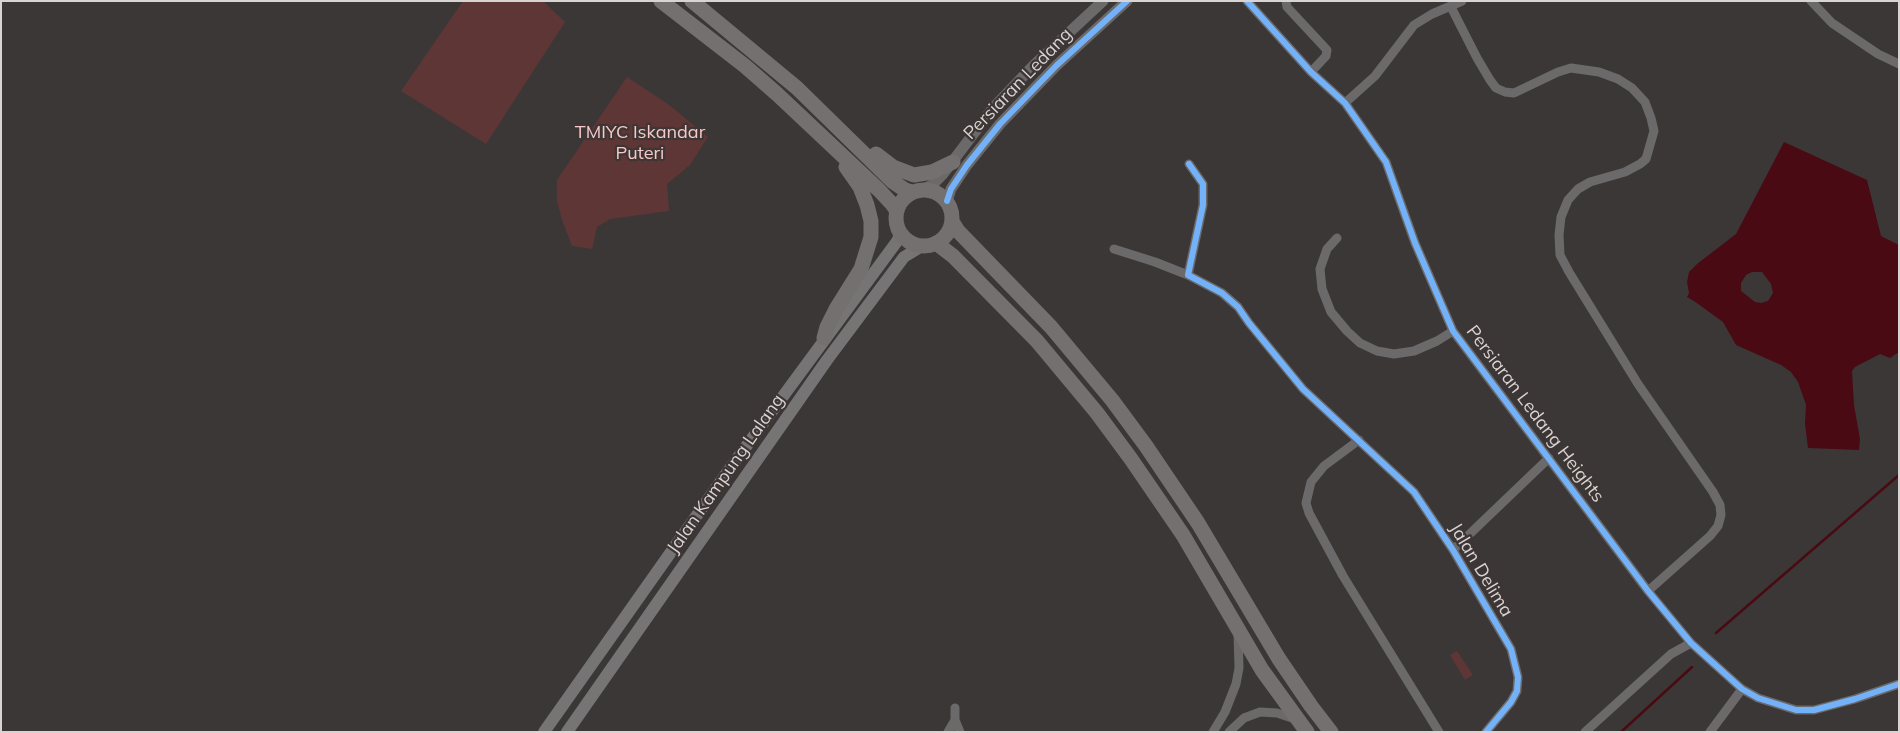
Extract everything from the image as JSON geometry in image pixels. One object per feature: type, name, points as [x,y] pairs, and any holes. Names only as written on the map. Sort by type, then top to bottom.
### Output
[{"type":"highway","points":[[661,1],[744,66],[839,152],[888,199],[897,211]]},
{"type":"highway","points":[[692,1],[780,74],[892,181],[905,190],[938,193],[947,200],[952,211],[952,223],[948,234],[929,245]]},
{"type":"highway","points":[[840,130],[857,138],[888,164],[907,173],[926,174],[940,170],[953,162]]},
{"type":"highway","points":[[824,338],[827,326],[836,309],[861,269],[871,237],[871,221],[867,205],[860,187],[849,172],[839,152]]},
{"type":"highway","points":[[918,191],[901,201],[897,211],[896,224],[900,232],[910,243],[929,245],[953,256],[1037,341],[1097,413],[1183,535],[1262,670],[1307,732]]},
{"type":"highway","points":[[952,223],[962,236],[1051,327],[1112,400],[1146,446],[1198,523],[1278,659],[1332,732]]},
{"type":"main road","name":"Jalan Kampung Lalang","points":[[544,732],[824,338],[898,240],[900,232]]},
{"type":"main road","name":"Jalan Kampung Lalang","points":[[567,732],[828,360],[904,257],[929,245]]},
{"type":"street","name":"Persiaran Ledang","points":[[918,191],[937,181],[993,108],[1033,66],[1103,1]]},
{"type":"street","name":"Persiaran Ledang","points":[[947,200],[951,189],[967,165],[1000,124],[1057,65],[1127,1]]},
{"type":"street","name":"Persiaran Ledang Heights","points":[[1247,1],[1311,72],[1345,103],[1386,162],[1414,243],[1454,331],[1648,591],[1692,643],[1742,689],[1777,706],[1796,710],[1814,710],[1899,684]]},
{"type":"street","points":[[1286,1],[1287,7],[1327,50],[1326,56],[1311,72]]},
{"type":"street","points":[[1345,103],[1375,76],[1414,25],[1432,14],[1452,7],[1462,1]]},
{"type":"street","points":[[1811,1],[1832,23],[1878,54],[1899,64]]},
{"type":"street","points":[[1452,7],[1477,58],[1496,88],[1505,92],[1514,92],[1571,68],[1600,72],[1618,79],[1632,88],[1645,102],[1651,118],[1654,131],[1646,159],[1625,172],[1590,182],[1578,189],[1568,200],[1561,217],[1558,235],[1560,255],[1569,272],[1638,384],[1720,505],[1721,515],[1718,526],[1710,536],[1648,591]]},
{"type":"street","points":[[1188,275],[1203,205],[1203,184],[1189,164]]},
{"type":"street","points":[[1337,238],[1327,249],[1320,269],[1322,289],[1330,312],[1360,343],[1377,351],[1394,354],[1414,351],[1438,341],[1454,331]]},
{"type":"street","name":"Jalan Delima","points":[[1114,248],[1188,275],[1222,293],[1238,307],[1303,389],[1414,492],[1453,550],[1511,648],[1518,677],[1517,691],[1511,702],[1486,732]]},
{"type":"street","points":[[1359,440],[1324,466],[1315,476],[1311,482],[1306,503],[1309,513],[1343,576],[1439,732]]},
{"type":"street","points":[[1453,550],[1549,458]]},
{"type":"street","points":[[1213,732],[1229,704],[1236,684],[1239,668],[1238,629]]},
{"type":"street","points":[[1585,732],[1671,654],[1692,643]]},
{"type":"street","points":[[1710,732],[1742,689]]},
{"type":"street","points":[[955,708],[960,732]]},
{"type":"street","points":[[1229,732],[1244,718],[1265,711],[1298,720]]},
{"type":"street","points":[[948,732],[956,720]]},
{"type":"green space","points":[[463,1],[543,1],[565,22],[486,144],[401,91]]},
{"type":"green space","name":"TMIYC Iskandar Puteri","points":[[627,77],[668,104],[708,137],[690,165],[667,184],[669,211],[610,219],[597,227],[592,249],[572,246],[557,201],[557,180]]},
{"type":"green space","points":[[1457,651],[1473,675],[1465,680],[1450,655]]},
{"type":"shaded area","points":[[1784,142],[1867,180],[1881,236],[1899,245],[1899,352],[1890,358],[1880,354],[1855,367],[1852,371],[1854,405],[1860,439],[1859,450],[1808,448],[1805,424],[1806,405],[1798,382],[1791,372],[1781,365],[1736,345],[1723,322],[1687,297],[1689,293],[1687,282],[1689,272],[1736,234]],"holes":[[[1752,272],[1762,272],[1771,284],[1773,293],[1768,301],[1761,303],[1755,302],[1741,291],[1741,283],[1746,275]]]},
{"type":"waterway","points":[[1716,633],[1899,475]]},
{"type":"waterway","points":[[1621,732],[1692,667]]},
{"type":"cycle path","points":[[947,201],[951,189],[967,165],[1000,124],[1057,65],[1127,1]]},
{"type":"cycle path","points":[[1247,1],[1311,72],[1345,103],[1386,162],[1415,243],[1453,331],[1648,591],[1691,643],[1742,689],[1758,698],[1796,710],[1814,710],[1899,684]]},
{"type":"cycle path","points":[[1189,164],[1203,184],[1203,205],[1188,275],[1222,293],[1238,307],[1303,389],[1414,492],[1453,550],[1511,649],[1518,677],[1517,691],[1511,702],[1486,732]]}]
